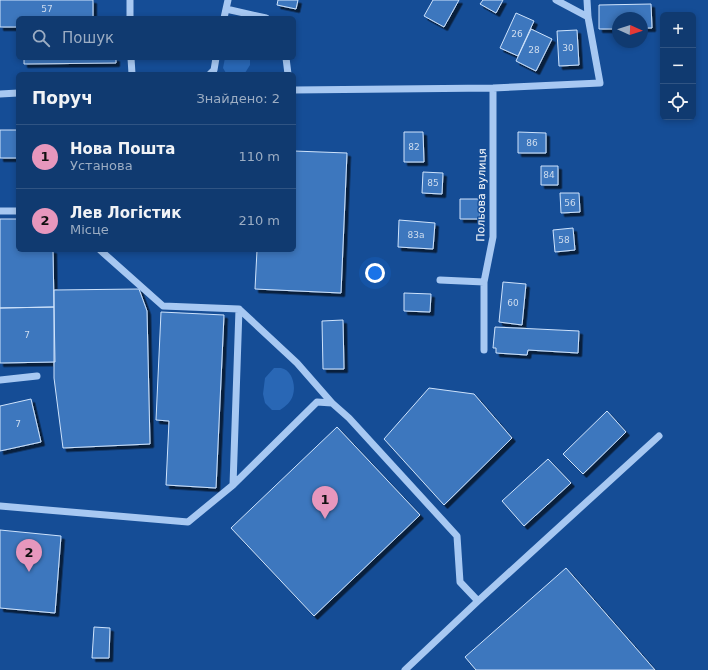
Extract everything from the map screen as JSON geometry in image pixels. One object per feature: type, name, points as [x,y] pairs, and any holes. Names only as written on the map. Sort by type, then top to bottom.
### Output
[{"type":"street","points":[[130,0],[130,16]]},
{"type":"street","points":[[224,16],[228,0]]},
{"type":"street","points":[[556,0],[588,16]]},
{"type":"street","points":[[296,90],[493,88],[600,83],[586,0]]},
{"type":"street","points":[[226,9],[257,16]]},
{"type":"street","points":[[131,60],[132,72]]},
{"type":"street","points":[[212,72],[214,70],[216,60]]},
{"type":"street","points":[[286,60],[288,72]]},
{"type":"street","name":"Польова вулиця","points":[[484,350],[484,282],[493,237],[493,88]]},
{"type":"street","points":[[0,94],[16,93]]},
{"type":"street","points":[[0,211],[16,211]]},
{"type":"street","points":[[102,252],[162,306],[239,310],[297,364],[332,403],[349,418],[457,536],[460,582],[478,601]]},
{"type":"street","points":[[440,280],[484,282]]},
{"type":"street","points":[[233,484],[239,310]]},
{"type":"street","points":[[0,380],[37,376]]},
{"type":"street","points":[[0,506],[188,522],[233,484],[317,402],[332,403]]},
{"type":"street","points":[[405,670],[478,601],[659,436]]},
{"type":"shaded area","points":[[225,60],[250,60],[250,65],[246,72],[225,72],[223,68]]},
{"type":"shaded area","points":[[274,368],[285,369],[292,378],[294,387],[292,397],[288,404],[280,410],[272,410],[265,403],[263,394],[265,378]]},
{"type":"building","points":[[0,0],[93,0],[93,16],[16,16],[16,27],[0,27]]},
{"type":"building","points":[[278,0],[298,0],[296,9],[277,5]]},
{"type":"building","points":[[433,0],[459,0],[444,27],[424,16]]},
{"type":"building","points":[[483,0],[503,0],[496,13],[480,4]]},
{"type":"building","points":[[651,4],[652,28],[648,28],[648,12],[612,12],[612,29],[599,29],[599,5]]},
{"type":"building","points":[[516,13],[534,21],[518,56],[500,48]]},
{"type":"building","points":[[531,29],[552,39],[536,71],[516,61]]},
{"type":"building","points":[[577,30],[579,65],[559,66],[557,31]]},
{"type":"building","points":[[24,60],[116,60],[116,63],[24,64]]},
{"type":"building","points":[[0,130],[16,130],[16,158],[0,158]]},
{"type":"building","points":[[404,132],[423,132],[424,162],[404,162]]},
{"type":"building","points":[[518,132],[546,133],[546,153],[518,153]]},
{"type":"building","points":[[296,151],[347,153],[341,293],[255,289],[257,252],[296,252]]},
{"type":"building","points":[[541,166],[558,166],[558,185],[541,185]]},
{"type":"building","points":[[423,172],[443,173],[442,194],[422,193]]},
{"type":"building","points":[[560,193],[579,193],[580,212],[561,213]]},
{"type":"building","points":[[460,199],[480,199],[480,219],[460,219]]},
{"type":"building","points":[[0,219],[16,219],[16,252],[53,252],[54,307],[0,308]]},
{"type":"building","points":[[399,220],[435,223],[433,249],[398,247]]},
{"type":"building","points":[[573,228],[575,250],[555,252],[553,230]]},
{"type":"building","points":[[503,282],[526,284],[522,325],[499,322]]},
{"type":"building","points":[[139,289],[147,311],[150,444],[63,448],[54,378],[54,290]]},
{"type":"building","points":[[404,293],[431,294],[430,312],[404,311]]},
{"type":"building","points":[[54,307],[55,362],[0,363],[0,308]]},
{"type":"building","points":[[161,312],[224,315],[216,488],[166,485],[169,421],[156,420]]},
{"type":"building","points":[[343,320],[344,369],[323,369],[322,321]]},
{"type":"building","points":[[495,327],[579,331],[578,353],[528,350],[527,355],[496,353],[496,348],[493,348]]},
{"type":"building","points":[[429,388],[474,394],[512,438],[444,505],[384,439]]},
{"type":"building","points":[[31,399],[41,442],[0,451],[0,406]]},
{"type":"building","points":[[607,411],[626,432],[583,474],[563,454]]},
{"type":"building","points":[[337,427],[420,515],[314,616],[231,528]]},
{"type":"building","points":[[548,459],[571,483],[524,526],[502,501]]},
{"type":"building","points":[[0,530],[61,536],[55,613],[0,608]]},
{"type":"building","points":[[566,568],[655,670],[476,670],[465,657]]},
{"type":"building","points":[[94,627],[110,628],[109,658],[92,658]]},
{"type":"place","name":"Нова Пошта","points":[[325,519]]},
{"type":"place","name":"Лев Логістик","points":[[29,572]]}]
